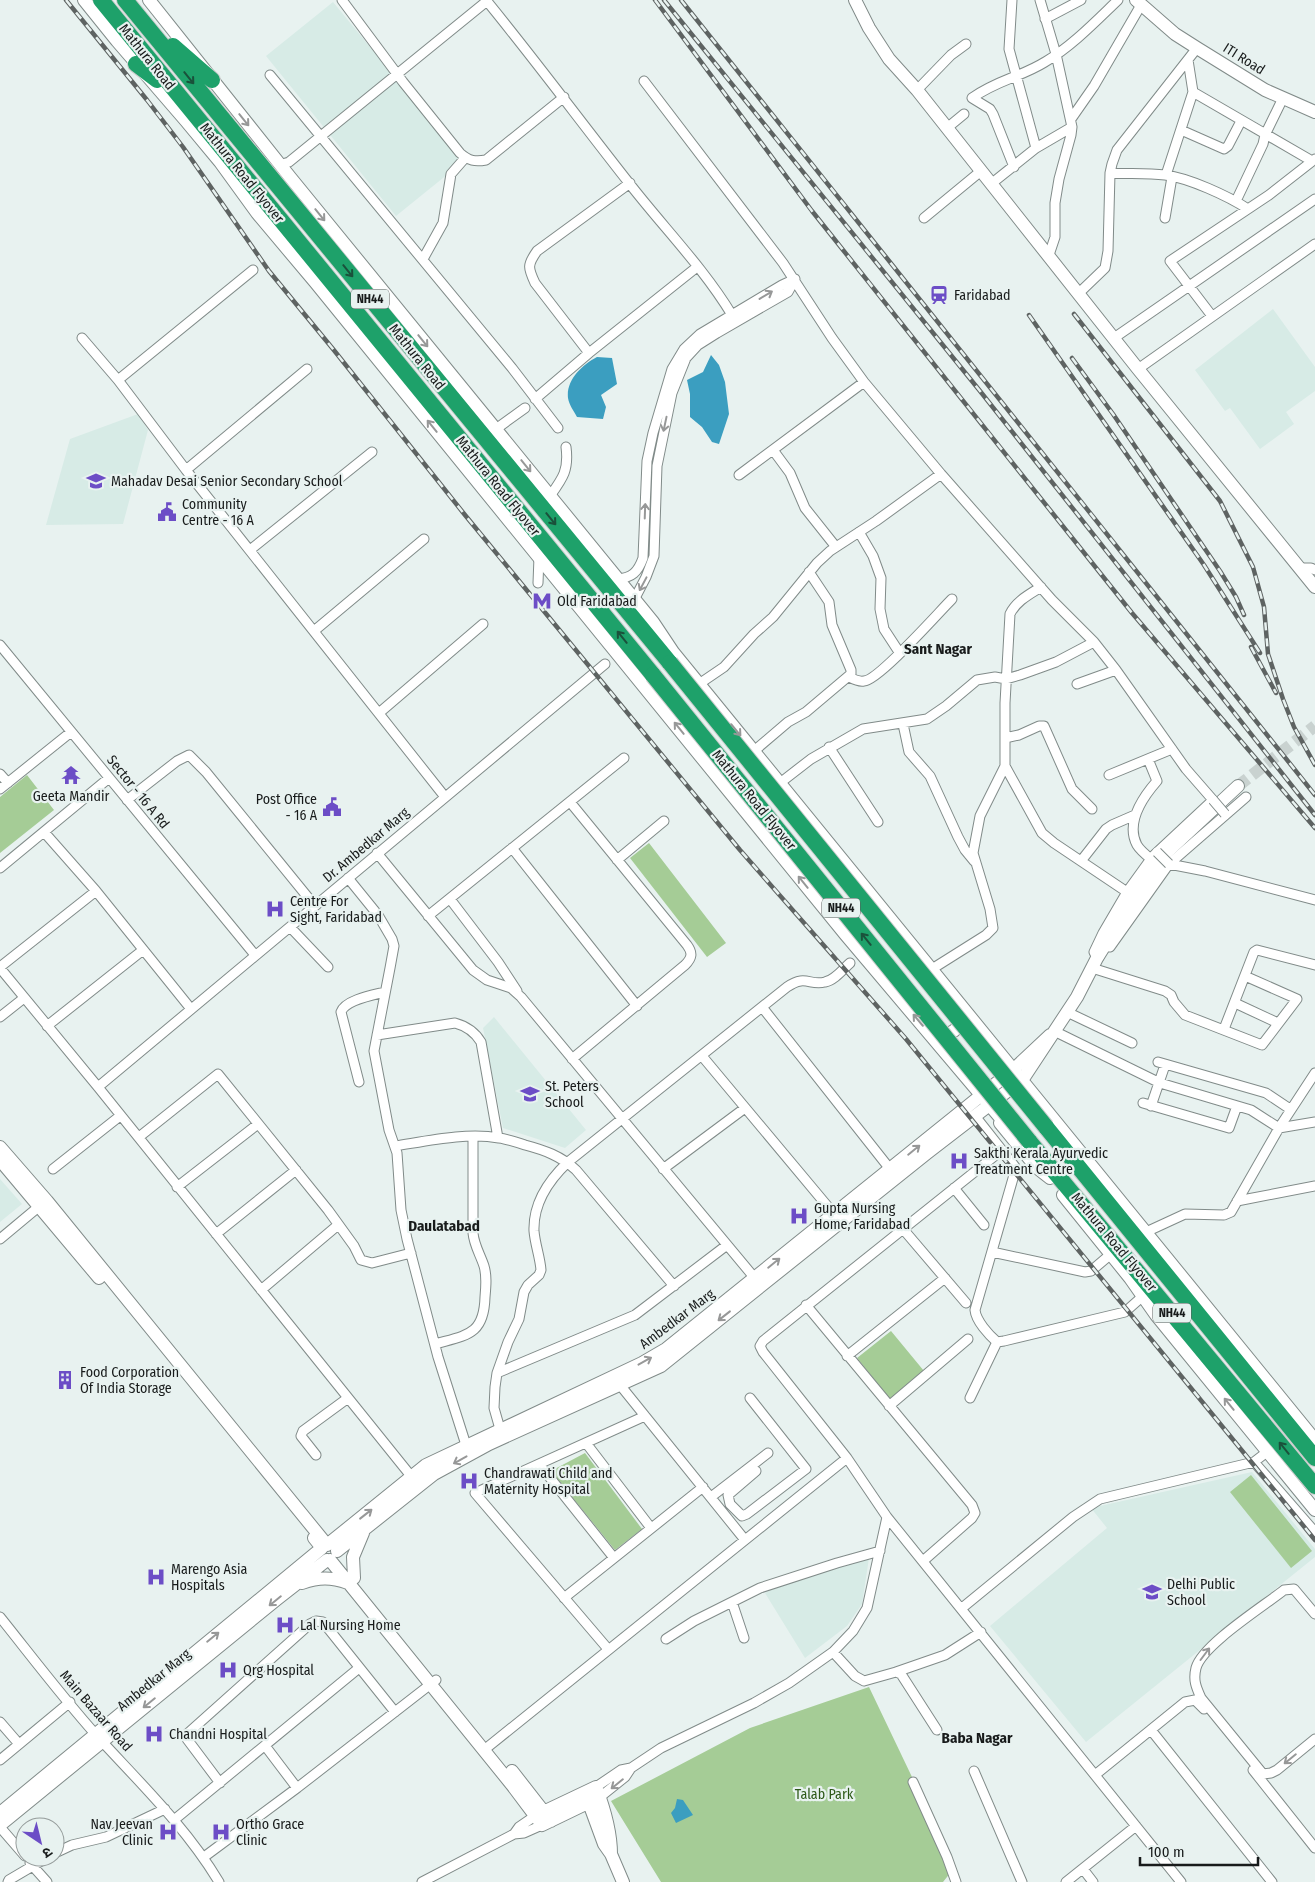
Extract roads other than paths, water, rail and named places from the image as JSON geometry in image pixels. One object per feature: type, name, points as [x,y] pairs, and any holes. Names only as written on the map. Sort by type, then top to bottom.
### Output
[{"type":"highway","name":"Mathura Road","points":[[101,0],[194,114]]},
{"type":"highway","name":"Mathura Road","points":[[125,0],[615,598]]},
{"type":"highway","points":[[149,29],[170,44],[212,80]]},
{"type":"highway","points":[[136,64],[194,114]]},
{"type":"highway","name":"Mathura Road Flyover","points":[[194,114],[653,675],[1035,1148],[1315,1486]]},
{"type":"highway","points":[[615,598],[668,646]]},
{"type":"highway","name":"Mathura Road Flyover","points":[[615,598],[1312,1448]]},
{"type":"street","points":[[84,0],[203,142],[257,213],[845,934],[986,1103],[1036,1167],[1050,1178]]},
{"type":"street","points":[[149,0],[280,165],[653,622],[668,646],[1146,1232],[1312,1448]]},
{"type":"street","points":[[342,0],[397,74],[466,158],[476,162],[486,160],[564,97]]},
{"type":"street","points":[[855,0],[869,28],[889,60],[917,90],[1138,369],[1315,587]]},
{"type":"street","points":[[863,0],[908,79]]},
{"type":"street","points":[[1012,0],[1008,43],[1036,148]]},
{"type":"street","points":[[1040,0],[1056,54],[1072,123],[1071,135],[1059,179],[1055,203],[1055,237],[1049,255]]},
{"type":"street","points":[[1045,19],[1081,0]]},
{"type":"street","points":[[1014,167],[990,109],[972,98],[987,87],[1035,67],[1056,54],[1118,0]]},
{"type":"street","points":[[280,165],[289,162],[486,1],[720,295],[732,315]]},
{"type":"street","points":[[992,184],[1036,148],[1072,123],[1139,2]]},
{"type":"street","name":"ITI Road","points":[[1139,2],[1175,34],[1197,48],[1265,90],[1315,112]]},
{"type":"street","name":"ITI Road","points":[[1163,24],[1197,39],[1275,87],[1315,104]]},
{"type":"street","points":[[917,90],[951,55],[966,44]]},
{"type":"street","points":[[1079,294],[1105,268],[1108,251],[1110,173],[1117,150],[1197,48]]},
{"type":"street","points":[[1165,218],[1169,176],[1193,92],[1188,60]]},
{"type":"street","points":[[270,75],[512,368],[558,428]]},
{"type":"street","points":[[644,80],[795,279],[832,338],[864,382],[941,474],[1041,587],[1094,642],[1186,769],[1225,814]]},
{"type":"street","points":[[1193,92],[1265,135],[1314,160],[1270,195],[1170,261],[1212,316]]},
{"type":"street","points":[[1236,201],[1263,144],[1265,135],[1284,98]]},
{"type":"street","points":[[947,128],[964,114]]},
{"type":"street","points":[[1181,130],[1224,149],[1228,146],[1241,121]]},
{"type":"street","points":[[422,260],[442,223],[451,174],[466,158]]},
{"type":"street","points":[[924,218],[981,171]]},
{"type":"street","points":[[1110,173],[1169,176],[1236,201],[1248,209]]},
{"type":"street","points":[[589,353],[535,283],[529,271],[529,262],[537,251],[630,184]]},
{"type":"street","points":[[1114,338],[1315,199]]},
{"type":"street","points":[[1138,369],[1315,244]]},
{"type":"street","points":[[535,399],[589,353],[697,267]]},
{"type":"street","points":[[118,380],[253,270]]},
{"type":"street","points":[[617,579],[626,579],[632,576],[640,567],[643,558],[647,460],[653,432],[672,369],[684,349],[700,334],[782,284],[795,279]]},
{"type":"street","points":[[634,600],[654,556],[658,466],[672,393],[686,358],[698,345],[788,292],[795,279]]},
{"type":"street","points":[[82,338],[118,380],[186,470],[445,797]]},
{"type":"street","points":[[186,470],[307,369]]},
{"type":"street","points":[[739,475],[864,382]]},
{"type":"street","points":[[496,429],[525,408]]},
{"type":"street","points":[[550,496],[564,476],[568,460],[566,446]]},
{"type":"street","points":[[774,450],[790,473],[805,508],[836,548]]},
{"type":"street","points":[[250,550],[372,452]]},
{"type":"street","points":[[699,684],[724,667],[754,634],[783,607],[817,563],[941,474]]},
{"type":"street","points":[[859,532],[873,556],[881,578],[880,608],[884,629],[900,652]]},
{"type":"street","points":[[314,632],[424,539]]},
{"type":"street","points":[[538,583],[539,557]]},
{"type":"street","points":[[1300,568],[1315,570]]},
{"type":"street","points":[[754,751],[781,728],[806,712],[830,690],[849,677],[851,670],[832,625],[829,602],[810,572]]},
{"type":"street","points":[[932,968],[986,935],[993,928],[990,909],[975,863],[974,844],[980,816],[1005,766],[1006,679],[1010,614],[1019,602],[1041,587]]},
{"type":"street","points":[[849,677],[856,681],[864,682],[881,671],[952,599]]},
{"type":"street","points":[[379,713],[483,624]]},
{"type":"street","points":[[780,783],[810,759],[863,729],[927,719],[946,706],[976,680],[996,677],[1006,679],[1056,662],[1094,642]]},
{"type":"street","name":"Sector - 16 A Rd","points":[[0,645],[255,955]]},
{"type":"street","name":"Dr. Ambedkar Marg","points":[[98,1087],[605,664]]},
{"type":"street","points":[[1077,684],[1116,670]]},
{"type":"street","points":[[904,724],[909,752],[930,776],[958,837],[975,863]]},
{"type":"street","points":[[1005,738],[1044,726],[1072,789],[1092,809]]},
{"type":"street","points":[[0,790],[71,732]]},
{"type":"street","points":[[829,747],[878,822]]},
{"type":"street","points":[[1109,776],[1172,749]]},
{"type":"street","points":[[127,800],[184,756],[189,755],[315,906]]},
{"type":"street","points":[[428,916],[624,758]]},
{"type":"street","points":[[1148,759],[1157,781],[1148,790],[1135,815],[1133,835],[1138,846],[1170,864],[1315,900]]},
{"type":"street","points":[[1005,766],[1042,833],[1127,892]]},
{"type":"street","points":[[0,774],[8,783]]},
{"type":"street","points":[[0,868],[109,778]]},
{"type":"street","name":"Ambedkar Marg","points":[[0,1813],[290,1589],[330,1554],[365,1529],[416,1482],[426,1465],[500,1429],[617,1380],[662,1366],[834,1214],[890,1169],[986,1103],[1019,1074],[1067,1012],[1077,997],[1094,963],[1156,865],[1166,853],[1238,786]]},
{"type":"street","points":[[1094,963],[1106,954],[1170,864],[1246,797]]},
{"type":"street","points":[[1094,963],[1094,952],[1097,944],[1127,892],[1154,855],[1213,800]]},
{"type":"street","points":[[570,802],[691,951],[689,961],[685,965],[572,1059]]},
{"type":"street","points":[[1081,861],[1106,829],[1135,815]]},
{"type":"street","points":[[617,860],[664,821]]},
{"type":"street","points":[[44,832],[96,891],[191,1009]]},
{"type":"street","points":[[512,848],[637,1006]]},
{"type":"street","points":[[377,853],[473,970],[487,980],[511,988],[521,997]]},
{"type":"street","points":[[348,878],[378,916],[392,939],[394,946],[374,1052],[389,1130],[395,1146],[401,1210],[411,1253],[435,1344],[466,1445]]},
{"type":"street","points":[[96,891],[0,968],[416,1482]]},
{"type":"street","points":[[450,899],[498,962],[521,997],[758,1282]]},
{"type":"street","points":[[290,926],[328,967]]},
{"type":"street","points":[[47,1026],[143,950]]},
{"type":"street","points":[[1224,1029],[1256,950],[1315,965]]},
{"type":"street","points":[[500,1429],[494,1408],[494,1387],[508,1342],[519,1319],[524,1292],[541,1270],[534,1230],[540,1200],[554,1175],[795,982],[802,980],[825,982],[831,980],[850,962]]},
{"type":"street","points":[[1094,963],[1166,991],[1171,995],[1184,1015],[1262,1045],[1297,999],[1245,976]]},
{"type":"street","points":[[359,1082],[341,1012],[342,1009],[357,1000],[385,992]]},
{"type":"street","points":[[0,1017],[24,998]]},
{"type":"street","points":[[1235,1003],[1278,1023]]},
{"type":"street","points":[[762,1007],[890,1169]]},
{"type":"street","points":[[931,1036],[947,1035],[954,1032],[960,1025],[965,1009]]},
{"type":"street","points":[[1067,1012],[1132,1043]]},
{"type":"street","points":[[377,1035],[411,1031],[448,1023],[455,1023],[472,1031],[481,1042],[498,1138]]},
{"type":"street","points":[[1052,1033],[1160,1083],[1251,1110],[1279,1128],[1315,1122]]},
{"type":"street","points":[[702,1056],[834,1214]]},
{"type":"street","points":[[1237,1106],[1229,1128],[1146,1104],[1160,1083],[1162,1063],[1266,1092],[1290,1109]]},
{"type":"street","points":[[1146,1232],[1185,1214],[1224,1215],[1231,1212],[1290,1109],[1315,1073]]},
{"type":"street","points":[[139,1138],[218,1074],[296,1170],[364,1262],[372,1263],[411,1253]]},
{"type":"street","points":[[986,1103],[1050,1178],[1315,1510]]},
{"type":"street","name":"Ambedkar Marg","points":[[758,1282],[975,1116],[986,1103]]},
{"type":"street","points":[[663,1169],[745,1108]]},
{"type":"street","points":[[1019,1140],[1018,1130],[1030,1116],[1040,1113],[1051,1115]]},
{"type":"street","points":[[53,1169],[120,1116]]},
{"type":"street","points":[[975,1116],[1014,1164],[1016,1172],[975,1313],[992,1338],[997,1342]]},
{"type":"street","points":[[176,1187],[258,1124]]},
{"type":"street","points":[[395,1146],[438,1139],[473,1137],[498,1138],[551,1152],[568,1162],[674,1286]]},
{"type":"street","points":[[435,1344],[472,1333],[483,1318],[486,1278],[483,1262],[474,1242],[473,1233],[473,1137]]},
{"type":"street","points":[[0,1147],[223,1432],[308,1526],[543,1818]]},
{"type":"street","points":[[1002,1150],[806,1305],[763,1341],[760,1346],[762,1352],[847,1458],[887,1517],[1181,1882]]},
{"type":"street","points":[[0,1160],[43,1204]]},
{"type":"street","points":[[216,1234],[296,1170]]},
{"type":"street","points":[[1237,1201],[1315,1186]]},
{"type":"street","points":[[954,1188],[984,1225]]},
{"type":"street","points":[[0,1239],[43,1204]]},
{"type":"street","points":[[261,1290],[338,1225]]},
{"type":"street","points":[[903,1229],[966,1303]]},
{"type":"street","points":[[497,1374],[635,1316],[727,1245]]},
{"type":"street","points":[[992,1252],[1085,1272],[1091,1271],[1111,1254]]},
{"type":"street","points":[[848,1356],[945,1278]]},
{"type":"street","points":[[997,1342],[1126,1312],[1143,1296]]},
{"type":"street","points":[[806,1305],[975,1512],[972,1518],[923,1561]]},
{"type":"street","points":[[889,1406],[968,1339]]},
{"type":"street","points":[[970,1398],[997,1342]]},
{"type":"street","points":[[617,1380],[745,1540]]},
{"type":"street","name":"Ambedkar Marg","points":[[0,1826],[99,1738],[310,1558],[330,1554],[344,1532],[416,1482],[617,1380]]},
{"type":"street","points":[[316,1455],[301,1436],[303,1431],[348,1398]]},
{"type":"street","points":[[750,1398],[806,1469],[765,1501],[742,1516],[730,1504],[728,1495],[756,1471]]},
{"type":"street","points":[[608,1649],[475,1493],[645,1416]]},
{"type":"street","points":[[586,1443],[651,1528]]},
{"type":"street","points":[[962,1608],[1073,1517],[1100,1499],[1254,1462],[1267,1452]]},
{"type":"street","points":[[711,1497],[768,1453]]},
{"type":"street","points":[[487,1748],[847,1458]]},
{"type":"street","points":[[1254,1462],[1315,1532]]},
{"type":"street","points":[[539,1464],[614,1558]]},
{"type":"street","points":[[564,1598],[703,1487]]},
{"type":"street","points":[[765,1501],[776,1515]]},
{"type":"street","points":[[422,1882],[514,1834],[519,1827],[592,1795],[621,1770],[631,1768],[661,1748],[754,1703],[782,1687],[833,1652],[852,1631],[867,1608],[887,1517]]},
{"type":"street","points":[[308,1526],[344,1532]]},
{"type":"street","points":[[308,1526],[310,1558]]},
{"type":"street","points":[[351,1581],[353,1557],[365,1529]]},
{"type":"street","points":[[666,1639],[694,1621],[760,1588],[837,1563],[880,1552]]},
{"type":"street","points":[[290,1589],[321,1578],[351,1581]]},
{"type":"street","points":[[1315,1614],[1294,1589],[1284,1590],[1207,1650],[1196,1667],[1195,1684],[1201,1698],[1263,1774],[1277,1770],[1315,1739]]},
{"type":"street","points":[[732,1602],[744,1638]]},
{"type":"street","name":"Main Bazaar Road","points":[[0,1617],[99,1738],[174,1820],[204,1857],[219,1882]]},
{"type":"street","points":[[220,1783],[187,1739],[187,1734],[310,1624],[316,1621],[323,1622],[394,1712]]},
{"type":"street","points":[[833,1652],[854,1676],[864,1681],[945,1655],[981,1632]]},
{"type":"street","points":[[174,1820],[359,1668]]},
{"type":"street","points":[[896,1672],[901,1674],[937,1730]]},
{"type":"street","points":[[204,1857],[433,1682]]},
{"type":"street","points":[[1095,1775],[1185,1702],[1195,1700],[1315,1848]]},
{"type":"street","points":[[0,1760],[70,1702]]},
{"type":"street","points":[[0,1722],[19,1744]]},
{"type":"street","points":[[1151,1730],[1272,1882]]},
{"type":"street","points":[[266,1746],[296,1788]]},
{"type":"street","points":[[974,1771],[1022,1882]]},
{"type":"street","points":[[913,1782],[947,1857],[956,1882]]},
{"type":"street","points":[[592,1795],[611,1841],[612,1854],[623,1882]]},
{"type":"street","points":[[65,1848],[106,1837],[165,1810]]},
{"type":"street","points":[[0,1826],[15,1845]]},
{"type":"street","points":[[1066,1882],[1136,1826]]},
{"type":"street","points":[[8,1882],[31,1867]]},
{"type":"street","points":[[34,1867],[47,1882]]},
{"type":"street","points":[[1083,1869],[1093,1882]]},
{"type":"water","points":[[711,355],[719,365],[725,382],[729,414],[719,444],[712,442],[702,427],[690,417],[690,394],[687,380],[703,372]]},
{"type":"water","points":[[597,357],[612,358],[617,384],[601,395],[606,407],[603,419],[577,417],[570,406],[568,398],[572,379],[586,364]]},
{"type":"water","points":[[677,1799],[683,1800],[693,1815],[676,1823],[671,1813],[675,1808]]},
{"type":"tunnel","points":[[1238,786],[1315,726]]},
{"type":"railway","points":[[66,0],[183,147],[269,271],[465,515],[740,850],[906,1039],[1315,1540]]},
{"type":"railway","points":[[655,0],[812,211],[1132,613],[1315,828]]},
{"type":"railway","points":[[664,0],[980,391],[1315,815]]},
{"type":"railway","points":[[681,0],[1315,795]]},
{"type":"railway","points":[[1074,314],[1220,501],[1253,567],[1264,607],[1268,654],[1294,727],[1315,765]]},
{"type":"railway","points":[[1029,315],[1204,565],[1260,653]]},
{"type":"railway","points":[[1072,358],[1113,414],[1220,571],[1236,597],[1244,615]]},
{"type":"railway","points":[[1251,647],[1276,693]]},
{"type":"place","name":"Faridabad","points":[[939,295]]},
{"type":"place","name":"Mahadav Desai Senior Secondary School","points":[[96,481]]},
{"type":"place","name":"Community Centre - 16 A","points":[[167,512]]},
{"type":"place","name":"Old Faridabad","points":[[542,601]]},
{"type":"place","name":"Geeta Mandir","points":[[71,775]]},
{"type":"place","name":"Post Office - 16 A","points":[[332,807]]},
{"type":"place","name":"Centre For Sight, Faridabad","points":[[275,909]]},
{"type":"place","name":"St. Peters School","points":[[530,1094]]},
{"type":"place","name":"Sakthi Kerala Ayurvedic Treatment Centre","points":[[959,1161]]},
{"type":"place","name":"Gupta Nursing Home, Faridabad","points":[[799,1216]]},
{"type":"place","name":"Food Corporation Of India Storage","points":[[65,1380]]},
{"type":"place","name":"Chandrawati Child and Maternity Hospital","points":[[469,1481]]},
{"type":"place","name":"Marengo Asia Hospitals","points":[[156,1577]]},
{"type":"place","name":"Delhi Public School","points":[[1152,1592]]},
{"type":"place","name":"Lal Nursing Home","points":[[285,1625]]},
{"type":"place","name":"Qrg Hospital","points":[[228,1670]]},
{"type":"place","name":"Chandni Hospital","points":[[154,1734]]},
{"type":"place","name":"Nav Jeevan Clinic","points":[[168,1832]]},
{"type":"place","name":"Ortho Grace Clinic","points":[[221,1832]]},
{"type":"district","name":"Sant Nagar","points":[[938,649]]},
{"type":"district","name":"Daulatabad","points":[[444,1226]]},
{"type":"district","name":"Baba Nagar","points":[[977,1738]]},
{"type":"park label","name":"Talab Park","points":[[824,1794]]}]
